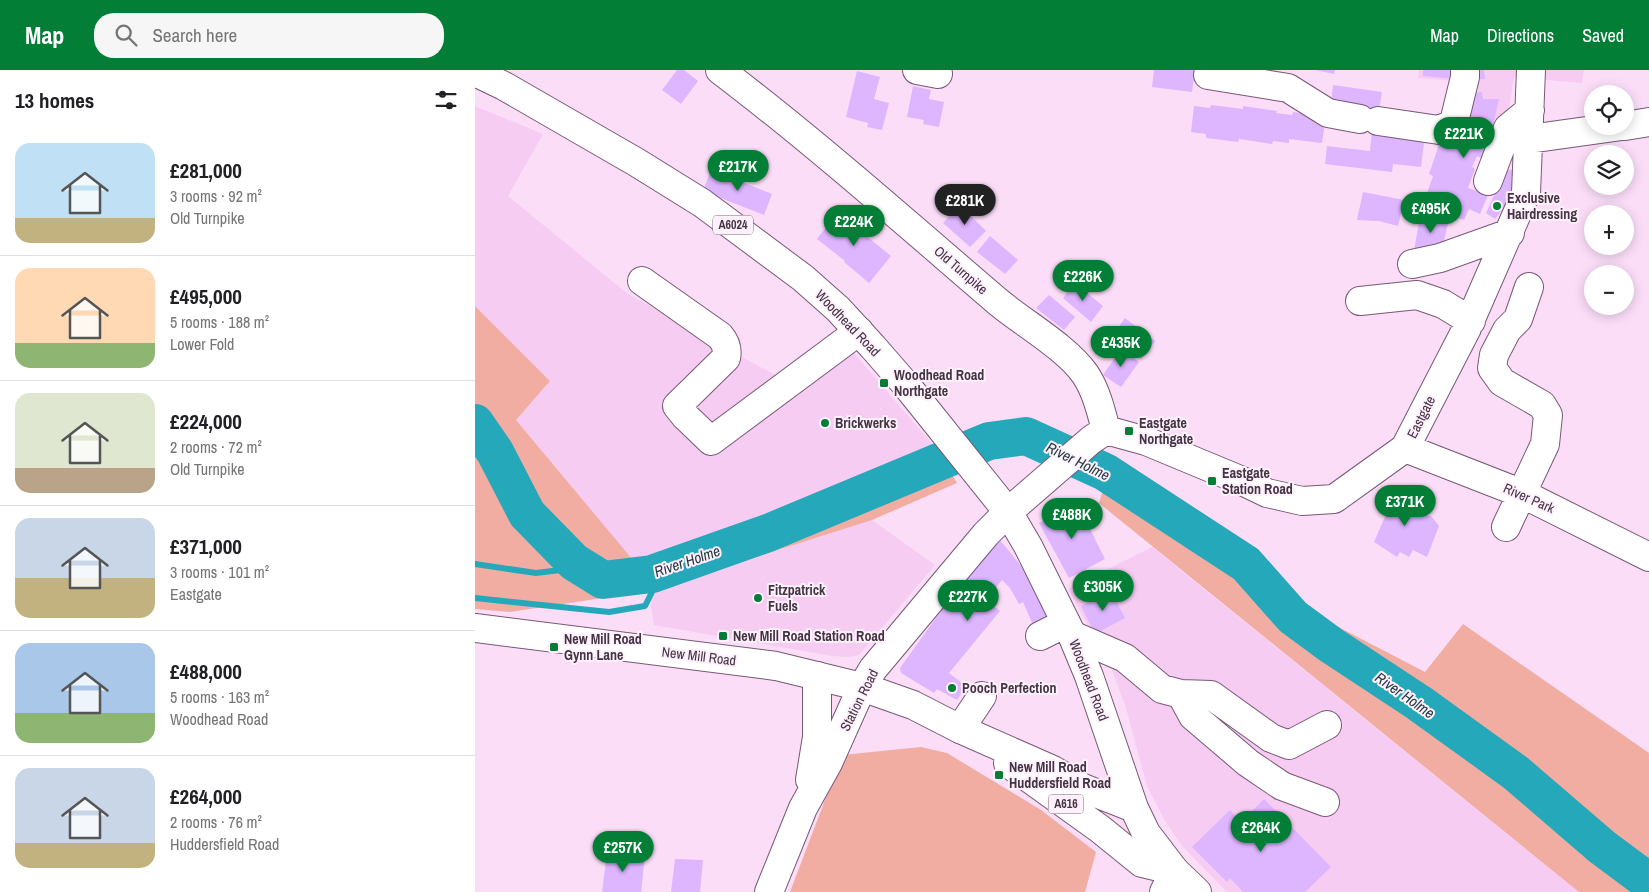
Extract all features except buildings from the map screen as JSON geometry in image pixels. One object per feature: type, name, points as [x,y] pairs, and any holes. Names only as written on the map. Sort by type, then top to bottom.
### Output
[{"type":"street","name":"Old Turnpike","points":[[720,70],[788,122],[1000,304],[1072,359],[1085,374],[1099,402],[1099,435]]},
{"type":"street","points":[[1208,74],[1289,79],[1328,113],[1439,130],[1454,122],[1465,70]]},
{"type":"street","name":"Eastgate","points":[[1099,435],[1146,441],[1267,493],[1302,500],[1334,499],[1405,448],[1471,321],[1526,193],[1531,70]]},
{"type":"street","name":"Woodhead Road","points":[[475,72],[513,90],[702,203],[803,278],[838,309],[859,331],[907,386],[1008,512],[1028,546],[1069,629],[1089,676],[1134,808],[1169,881],[1197,892]]},
{"type":"street","points":[[1488,181],[1508,128],[1530,110]]},
{"type":"street","points":[[1634,124],[1649,122]]},
{"type":"street","points":[[1529,139],[1584,131]]},
{"type":"street","points":[[1412,264],[1440,258],[1510,233]]},
{"type":"street","points":[[642,281],[725,341],[726,358],[677,406],[711,441],[859,331]]},
{"type":"street","points":[[1506,527],[1545,444],[1549,415],[1542,405],[1502,382],[1492,368],[1494,355],[1507,330],[1518,319],[1529,287]]},
{"type":"street","points":[[1360,301],[1417,295],[1443,304],[1471,321]]},
{"type":"street","points":[[1008,512],[1099,435]]},
{"type":"street","name":"River Park","points":[[1405,448],[1523,494],[1649,557]]},
{"type":"street","name":"Station Road","points":[[769,892],[803,808],[828,763],[862,687],[873,669],[986,534],[1008,512]]},
{"type":"street","name":"New Mill Road","points":[[475,628],[776,666],[862,687]]},
{"type":"street","points":[[1040,636],[1069,629],[1125,658],[1171,692],[1193,716],[1248,763],[1282,786],[1325,802]]},
{"type":"street","name":"Station Road","points":[[803,808],[817,737],[817,676]]},
{"type":"street","name":"A616","points":[[862,687],[913,705],[960,729],[1063,775],[1083,788],[1134,808]]},
{"type":"street","points":[[1171,692],[1211,695],[1271,738],[1289,745],[1327,725]]},
{"type":"street","points":[[1171,692],[1164,706],[1253,787]]},
{"type":"street","points":[[960,729],[982,696]]},
{"type":"street","name":"A616","points":[[960,729],[1096,826],[1142,864],[1169,881]]},
{"type":"street","name":"A616","points":[[1063,775],[1091,780],[1103,777],[1112,769],[1117,760]]},
{"type":"street","points":[[1096,826],[1120,818],[1134,808]]},
{"type":"shaded area","points":[[1419,70],[1584,70],[1582,83],[1514,77],[1507,122],[1462,117],[1468,82],[1418,78]]},
{"type":"shaded area","points":[[475,106],[543,134],[508,196],[628,294],[804,391],[853,352],[935,447],[787,512],[700,546],[633,560],[516,420],[550,381],[475,306]]},
{"type":"shaded area","points":[[475,306],[550,381],[516,420],[633,560],[700,546],[787,512],[935,447],[957,483],[872,520],[649,591],[510,612],[475,609]]},
{"type":"shaded area","points":[[1112,460],[1214,526],[1321,618],[1425,672],[1463,624],[1649,753],[1649,892],[1579,892],[1099,503]]},
{"type":"shaded area","points":[[872,520],[935,565],[859,655],[850,657],[832,656],[654,625],[649,591]]},
{"type":"shaded area","points":[[1152,547],[1579,892],[1227,892],[1182,846],[1165,821],[1147,786],[1126,708],[1110,665],[1068,589]]},
{"type":"shaded area","points":[[921,747],[947,753],[1041,810],[1096,852],[1085,892],[790,892],[842,755]]},
{"type":"waterway","name":"River Holme","points":[[475,423],[495,452],[527,514],[574,562],[603,580],[652,574],[768,533],[989,441],[1026,436],[1105,472],[1246,564],[1293,617],[1331,645],[1419,703],[1516,773],[1602,847],[1649,882]]},
{"type":"waterway","points":[[475,564],[536,573],[560,570],[574,562]]},
{"type":"waterway","points":[[475,598],[609,612],[645,606],[656,584],[652,574]]},
{"type":"place","name":"Exclusive Hairdressing","points":[[1497,206]]},
{"type":"place","name":"Woodhead Road Northgate","points":[[884,383]]},
{"type":"place","name":"Brickwerks","points":[[825,423]]},
{"type":"place","name":"Eastgate Northgate","points":[[1129,431]]},
{"type":"place","name":"Eastgate Station Road","points":[[1212,481]]},
{"type":"place","name":"Fitzpatrick Fuels","points":[[758,598]]},
{"type":"place","name":"New Mill Road Station Road","points":[[723,636]]},
{"type":"place","name":"New Mill Road Gynn Lane","points":[[554,647]]},
{"type":"place","name":"Pooch Perfection","points":[[952,688]]},
{"type":"place","name":"New Mill Road Huddersfield Road","points":[[999,775]]}]
